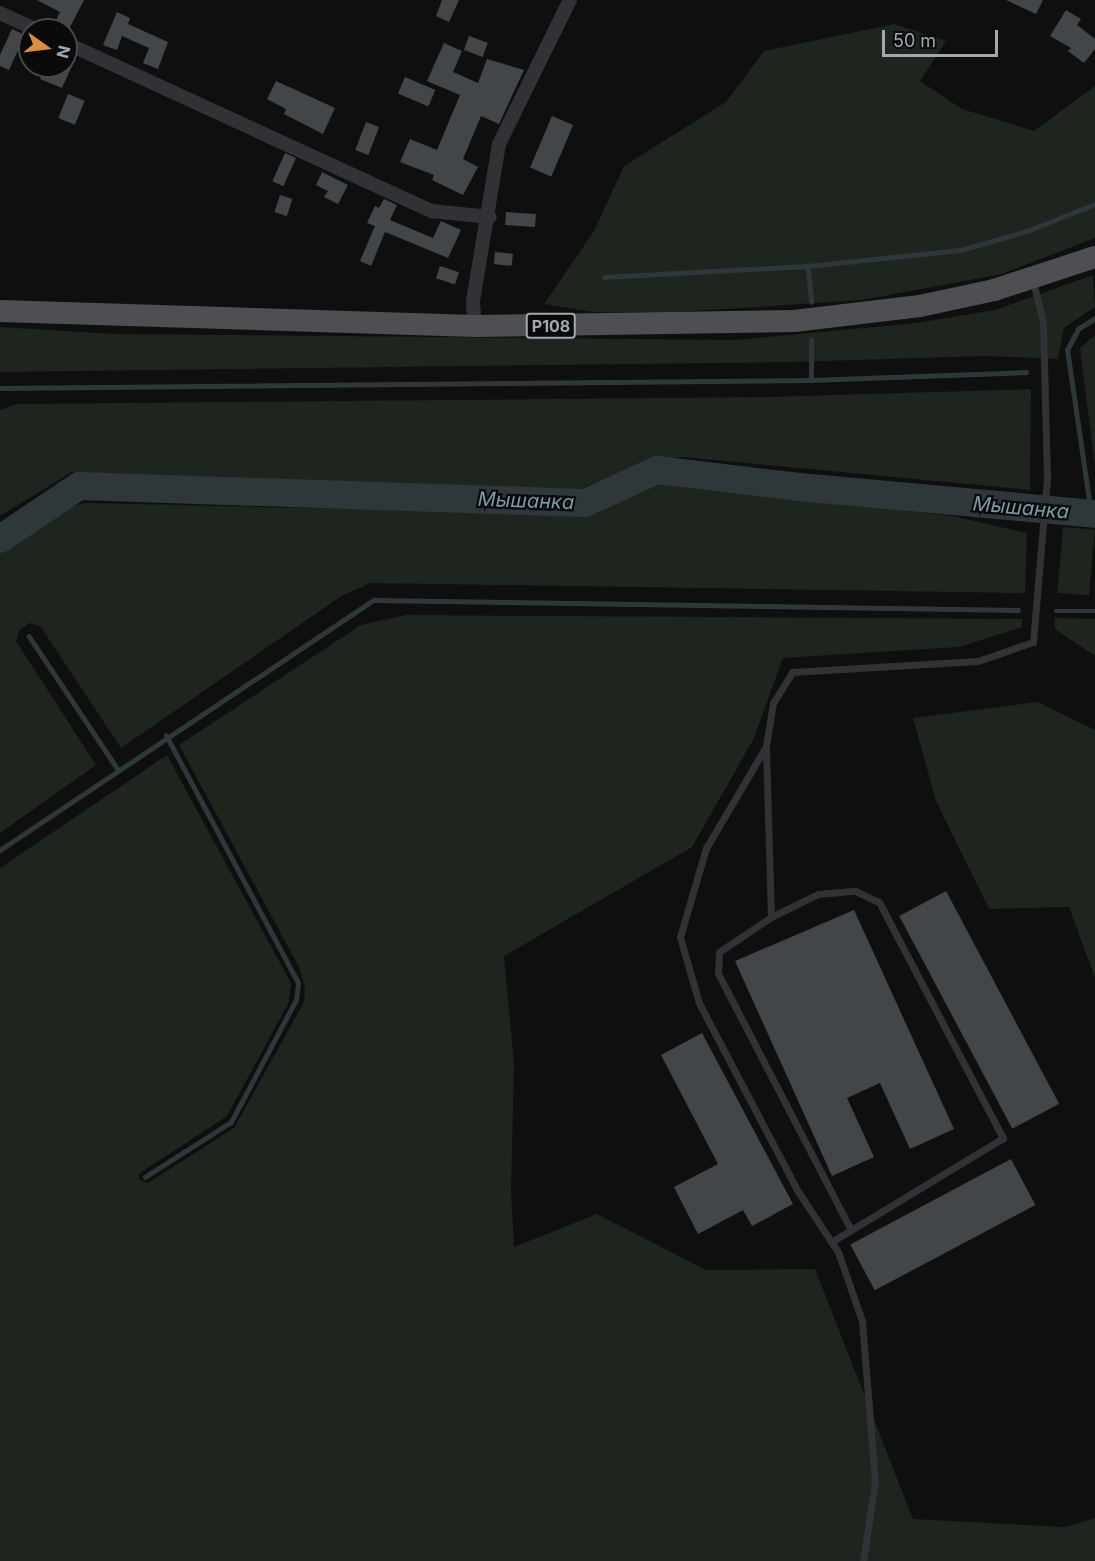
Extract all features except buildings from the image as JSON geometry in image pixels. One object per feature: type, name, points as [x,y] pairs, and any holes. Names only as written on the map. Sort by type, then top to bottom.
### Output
[{"type":"main road","name":"Р108","points":[[0,311],[475,326],[794,321],[920,306],[994,290],[1095,257]]},
{"type":"street","points":[[475,326],[473,301],[490,217],[499,144],[570,0]]},
{"type":"street","points":[[0,13],[18,21]]},
{"type":"street","points":[[78,49],[432,211],[490,217]]},
{"type":"lane","points":[[771,916],[766,746],[773,703],[792,672],[978,661],[1033,642],[1047,478],[1043,323],[1032,278]]},
{"type":"lane","points":[[766,746],[706,848],[680,937],[699,1003],[797,1190],[831,1242],[862,1321],[874,1481],[863,1561]]},
{"type":"lane","points":[[831,1242],[851,1230],[1003,1138],[879,902],[855,891],[818,894],[771,916],[719,952],[718,973],[851,1230]]},
{"type":"shaded area","points":[[894,24],[946,41],[920,81],[962,109],[1034,131],[1095,86],[1095,238],[1002,274],[862,300],[678,312],[593,312],[544,304],[594,231],[624,166],[726,102],[764,51]]},
{"type":"shaded area","points":[[1093,275],[1095,307],[1064,328],[1058,359],[985,356],[794,362],[0,372],[0,327],[115,334],[735,340],[916,323],[995,310]]},
{"type":"shaded area","points":[[1095,335],[1095,466],[1080,348]]},
{"type":"shaded area","points":[[1031,389],[1030,490],[684,457],[649,460],[575,491],[72,472],[0,516],[0,410],[16,404],[766,397]]},
{"type":"shaded area","points":[[666,483],[952,516],[1027,533],[1025,593],[371,583],[343,595],[121,748],[40,626],[29,623],[20,630],[16,641],[96,765],[0,833],[0,551],[64,508],[86,503],[584,514],[645,485]]},
{"type":"shaded area","points":[[1063,527],[1095,530],[1089,596],[1057,593]]},
{"type":"shaded area","points":[[406,615],[1022,619],[1022,627],[959,647],[783,658],[753,740],[692,847],[504,956],[514,1064],[511,1190],[514,1247],[597,1214],[706,1270],[815,1269],[913,1519],[1065,1527],[1095,1518],[1095,1561],[0,1561],[0,868],[167,755],[291,983],[289,1002],[227,1116],[140,1173],[138,1179],[148,1183],[234,1128],[304,1002],[305,988],[299,967],[179,745],[361,625]]},
{"type":"shaded area","points":[[1055,618],[1095,619],[1095,656],[1055,629]]},
{"type":"shaded area","points":[[1038,702],[1095,730],[1095,978],[1069,907],[989,909],[936,801],[913,718]]},
{"type":"waterway","points":[[604,277],[808,266],[961,250],[1027,231],[1095,204]]},
{"type":"waterway","points":[[808,266],[812,302]]},
{"type":"waterway","points":[[1091,514],[1067,350],[1078,329],[1095,318]]},
{"type":"waterway","points":[[811,340],[811,380]]},
{"type":"waterway","points":[[0,388],[811,380],[1026,372]]},
{"type":"waterway","name":"Мышанка","points":[[0,539],[79,486],[585,503],[657,470],[799,487],[1095,514]]},
{"type":"waterway","points":[[0,850],[374,600],[1018,610]]},
{"type":"waterway","points":[[1056,611],[1095,611]]},
{"type":"waterway","points":[[29,636],[117,768]]},
{"type":"waterway","points":[[145,1177],[231,1122],[296,1000],[298,983],[166,736]]}]
